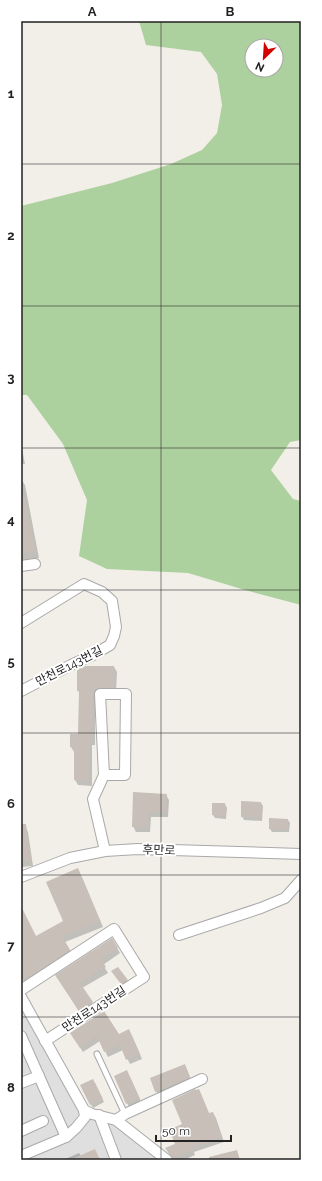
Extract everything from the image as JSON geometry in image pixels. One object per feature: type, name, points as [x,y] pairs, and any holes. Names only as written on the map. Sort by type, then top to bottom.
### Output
[{"type":"street","points":[[21,566],[35,564]]},
{"type":"street","name":"만천로143번길","points":[[21,622],[84,584],[102,592],[112,601],[116,627],[110,645],[21,691]]},
{"type":"street","points":[[104,775],[125,775],[126,694],[100,694],[104,775],[92,798],[105,851]]},
{"type":"street","name":"후만로","points":[[21,877],[70,858],[105,851],[138,849],[301,854]]},
{"type":"street","points":[[179,935],[261,908],[285,898],[301,880]]},
{"type":"street","name":"만천로143번길","points":[[21,990],[114,929],[144,977],[45,1041]]},
{"type":"street","points":[[21,997],[84,1110],[85,1117],[66,1137],[21,1156]]},
{"type":"street","points":[[21,1036],[66,1137]]},
{"type":"street","points":[[21,1083],[39,1076]]},
{"type":"street","points":[[116,1120],[125,1114],[202,1079]]},
{"type":"street","points":[[84,1110],[116,1120],[167,1160]]},
{"type":"street","points":[[99,1115],[116,1160]]},
{"type":"street","points":[[21,1131],[43,1121]]},
{"type":"lane","points":[[97,1054],[125,1114]]},
{"type":"shaded area","points":[[21,997],[92,1114],[137,1136],[172,1160],[21,1160]]},
{"type":"green space","points":[[139,21],[301,21],[301,440],[290,442],[271,470],[293,499],[301,501],[301,605],[188,573],[107,569],[79,556],[87,500],[63,444],[27,395],[21,395],[21,206],[112,183],[171,164],[202,150],[217,133],[222,105],[217,74],[201,52],[146,45]]},
{"type":"building","points":[[21,497],[25,497],[35,551],[21,554]]},
{"type":"building","points":[[85,666],[114,666],[114,688],[100,688],[93,691],[89,781],[74,780],[74,747],[70,747],[70,734],[78,734],[79,691],[77,691],[77,669]]},
{"type":"building","points":[[133,792],[167,794],[166,813],[148,812],[148,827],[132,827]]},
{"type":"building","points":[[241,801],[261,802],[261,818],[241,817]]},
{"type":"building","points":[[212,803],[225,803],[225,816],[212,815]]},
{"type":"building","points":[[269,818],[288,819],[288,829],[269,829]]},
{"type":"building","points":[[21,824],[26,824],[31,861],[21,862]]},
{"type":"building","points":[[78,868],[100,921],[62,936],[70,950],[21,981],[21,906],[36,936],[63,921],[46,882]]},
{"type":"building","points":[[112,938],[118,948],[101,959],[106,967],[80,983],[93,1002],[79,1011],[55,975]]},
{"type":"building","points":[[118,967],[128,980],[121,984],[111,971]]},
{"type":"building","points":[[104,1011],[119,1034],[129,1029],[140,1054],[126,1060],[120,1045],[104,1052],[97,1036],[80,1048],[70,1033]]},
{"type":"building","points":[[185,1064],[190,1077],[155,1092],[150,1078]]},
{"type":"building","points":[[127,1070],[140,1099],[126,1104],[114,1076]]},
{"type":"building","points":[[93,1079],[103,1099],[90,1105],[80,1085]]},
{"type":"building","points":[[195,1089],[199,1089],[209,1113],[213,1112],[222,1137],[192,1147],[193,1150],[173,1159],[165,1148],[175,1144],[169,1130],[182,1124],[172,1100]]},
{"type":"building","points":[[95,1149],[100,1160],[70,1160]]},
{"type":"building","points":[[237,1150],[240,1160],[209,1160],[209,1157]]}]
